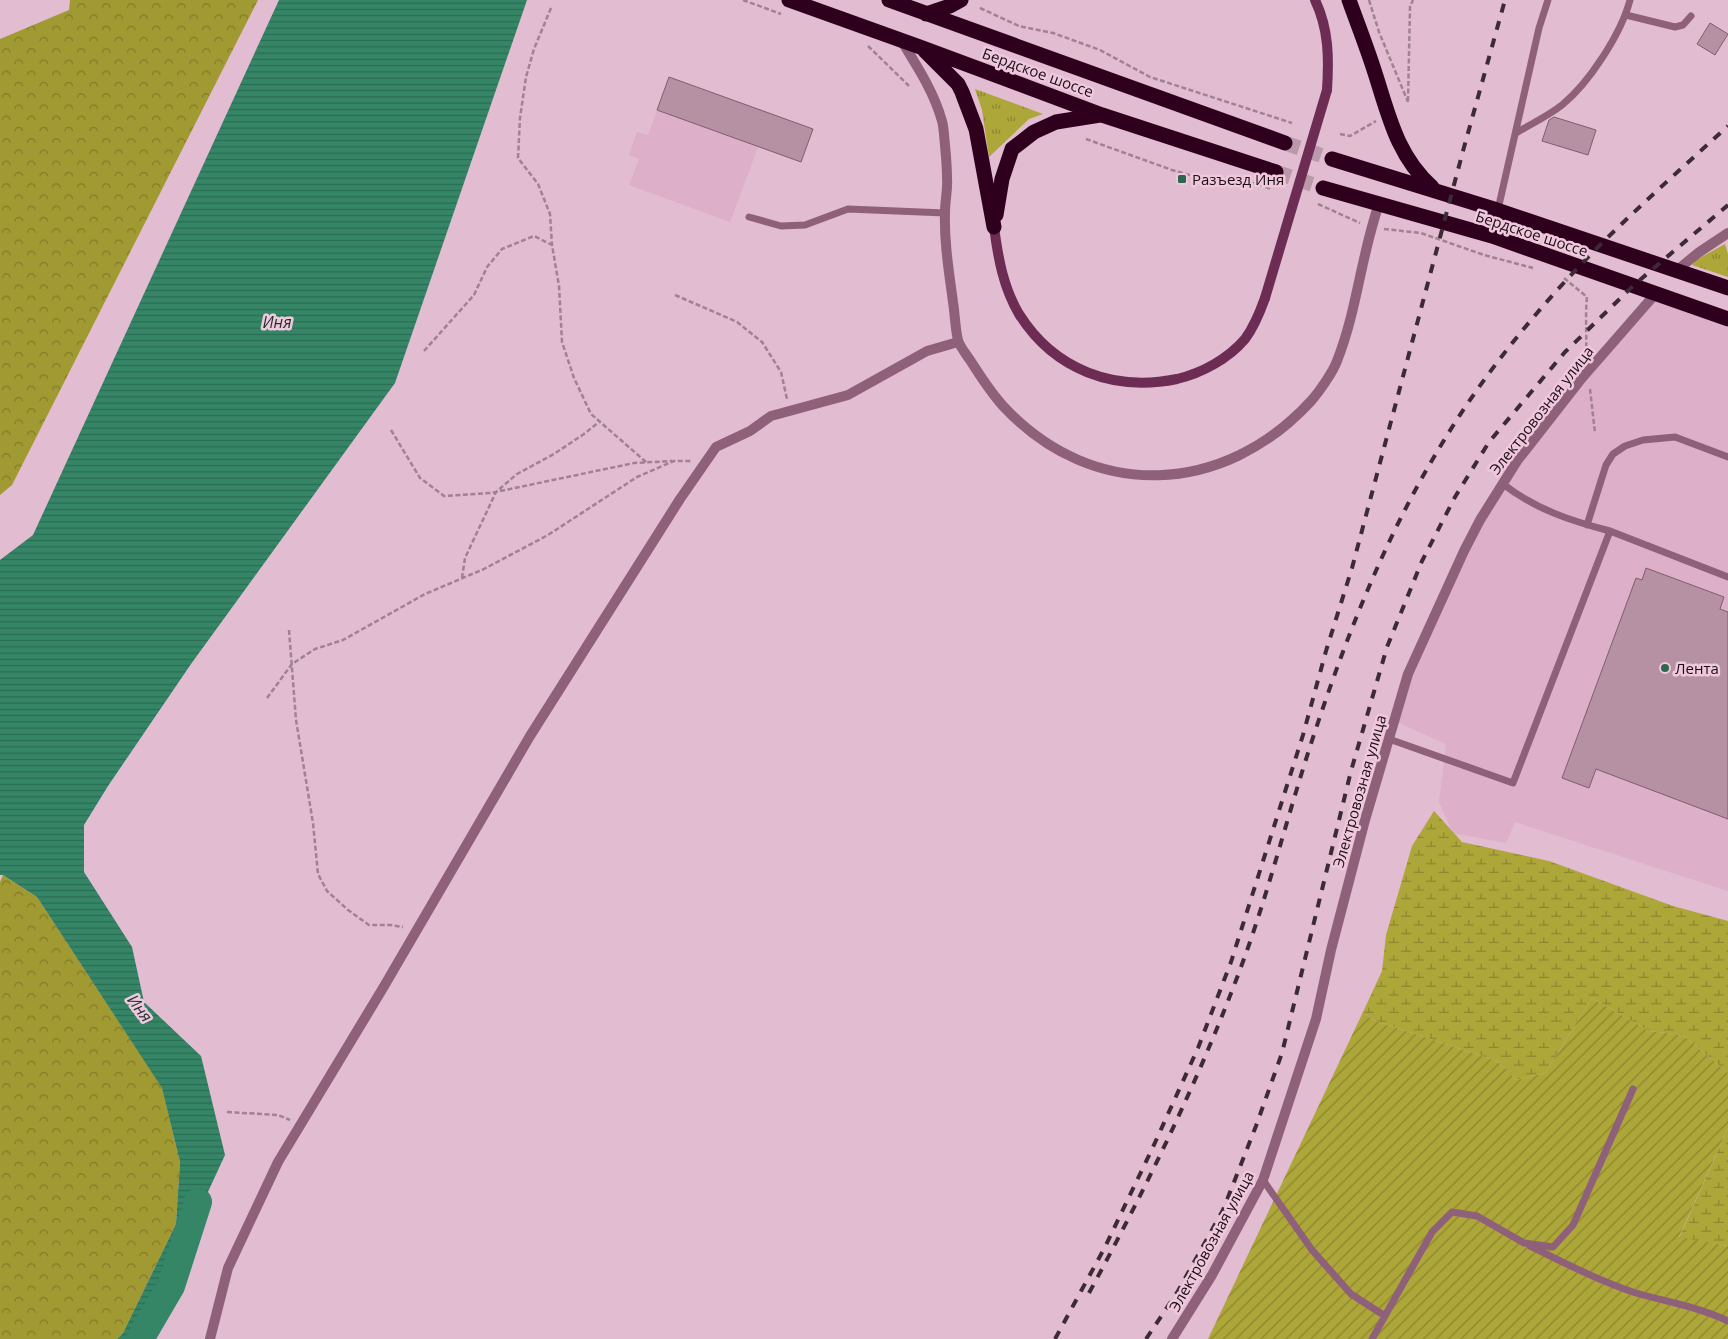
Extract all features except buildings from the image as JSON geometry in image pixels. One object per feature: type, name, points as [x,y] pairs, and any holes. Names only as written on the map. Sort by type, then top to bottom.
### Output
[{"type":"highway","name":"Бердское шоссе","points":[[789,0],[1102,115],[1276,172]]},
{"type":"highway","name":"Бердское шоссе","points":[[888,0],[1286,143]]},
{"type":"highway","points":[[926,14],[950,6],[960,0]]},
{"type":"highway","points":[[1349,0],[1365,40],[1396,138],[1408,161],[1419,176],[1435,190]]},
{"type":"highway","points":[[920,47],[958,84],[962,92],[976,129],[994,227]]},
{"type":"highway","points":[[994,227],[1002,178],[1012,149],[1034,132],[1056,122],[1102,115]]},
{"type":"highway","name":"Бердское шоссе","points":[[1332,159],[1497,210],[1728,288]]},
{"type":"highway","name":"Бердское шоссе","points":[[1323,188],[1492,236],[1657,292],[1728,319]]},
{"type":"main road","points":[[994,227],[998,259],[1008,292],[1019,314],[1041,341],[1064,360],[1101,378],[1142,384],[1186,377],[1207,368],[1227,356],[1245,339],[1256,321],[1265,298],[1327,90],[1329,62],[1326,35],[1315,0]]},
{"type":"street","points":[[901,40],[931,90],[943,123],[948,179],[945,212],[947,252],[958,342],[990,392],[1015,419],[1058,451],[1083,462],[1113,471],[1141,476],[1166,476],[1189,473],[1223,463],[1254,448],[1281,430],[1312,400],[1337,363],[1370,228],[1379,204]]},
{"type":"street","points":[[1676,271],[1698,253],[1728,233]]},
{"type":"street","name":"Электровозная улица","points":[[1172,1339],[1212,1276],[1263,1180],[1316,1019],[1331,950],[1365,820],[1412,665],[1464,551],[1480,520],[1517,461],[1582,378],[1657,292]]},
{"type":"street","points":[[210,1339],[228,1268],[278,1162],[530,736],[705,461],[716,447],[750,431],[772,416],[848,396],[927,351],[958,342]]},
{"type":"lane","points":[[1492,236],[1539,28],[1548,0]]},
{"type":"lane","points":[[1516,133],[1562,105],[1594,71],[1626,15],[1630,0]]},
{"type":"lane","points":[[1626,15],[1675,27],[1683,25],[1692,16]]},
{"type":"lane","points":[[749,217],[781,226],[805,225],[848,209],[945,212]]},
{"type":"lane","points":[[1587,525],[1606,465],[1613,454],[1625,446],[1643,440],[1675,437],[1728,457]]},
{"type":"lane","points":[[1503,484],[1520,498],[1554,515],[1610,532],[1728,577]]},
{"type":"lane","points":[[1389,739],[1514,783],[1610,532]]},
{"type":"lane","points":[[1524,1243],[1553,1247],[1573,1225],[1633,1089]]},
{"type":"lane","points":[[1263,1180],[1312,1250],[1351,1294],[1386,1316]]},
{"type":"lane","points":[[1372,1339],[1432,1232],[1452,1212],[1477,1216],[1524,1243],[1587,1274],[1635,1292],[1711,1313],[1728,1321]]},
{"type":"path","points":[[742,0],[788,16]]},
{"type":"path","points":[[1369,0],[1379,32],[1408,102],[1410,7],[1413,0]]},
{"type":"path","points":[[551,8],[534,49],[526,77],[520,118],[518,158],[538,184],[550,214],[552,245],[559,286],[562,342],[574,378],[591,414],[646,462]]},
{"type":"path","points":[[980,8],[1019,26],[1053,33],[1100,50],[1150,76],[1292,123]]},
{"type":"path","points":[[861,43],[870,46],[909,86]]},
{"type":"path","points":[[1340,134],[1350,136],[1384,117]]},
{"type":"path","points":[[1086,139],[1172,170],[1224,185],[1255,183],[1271,189]]},
{"type":"path","points":[[1318,204],[1370,228],[1421,233],[1484,255],[1540,270]]},
{"type":"path","points":[[424,351],[474,294],[487,267],[502,249],[534,236],[552,245]]},
{"type":"path","points":[[1559,274],[1587,297],[1585,318],[1587,330],[1586,357]]},
{"type":"path","points":[[676,295],[737,322],[762,342],[781,372],[790,410]]},
{"type":"path","points":[[1582,378],[1589,385],[1595,433]]},
{"type":"path","points":[[462,578],[465,558],[496,492],[517,474],[562,449],[599,422]]},
{"type":"path","points":[[391,430],[420,478],[444,496],[496,492],[634,463],[705,461]]},
{"type":"path","points":[[267,698],[292,664],[315,649],[343,640],[426,594],[484,569],[548,534],[637,477],[674,461]]},
{"type":"path","points":[[289,630],[296,720],[313,823],[318,874],[327,890],[348,910],[368,925],[390,925],[417,929]]},
{"type":"path","points":[[228,1112],[278,1114],[301,1124]]},
{"type":"shaded area","points":[[669,77],[813,129],[801,162],[758,147],[730,222],[629,185],[639,159],[629,155],[637,132],[648,135]]},
{"type":"shaded area","points":[[1651,299],[1728,323],[1728,891],[1515,822],[1506,843],[1453,833],[1439,802],[1446,744],[1394,721],[1408,674],[1464,551],[1517,461]]},
{"type":"green space","points":[[70,0],[258,0],[12,485],[0,495],[0,39],[69,10]]},
{"type":"green space","points":[[975,89],[1043,114],[1029,119],[989,157],[982,110]]},
{"type":"green space","points":[[1725,244],[1728,254],[1728,277],[1692,265],[1696,260]]},
{"type":"green space","points":[[1434,811],[1462,842],[1549,861],[1673,906],[1728,921],[1728,1073],[1683,1035],[1649,1031],[1592,998],[1545,1073],[1517,1080],[1497,1061],[1373,1020],[1363,1012],[1382,971],[1386,935],[1412,846]]},
{"type":"green space","points":[[3,875],[37,897],[162,1087],[180,1162],[176,1224],[123,1333],[117,1339],[0,1339],[0,882]]},
{"type":"green space","points":[[1592,998],[1649,1031],[1683,1035],[1728,1073],[1728,1128],[1679,1237],[1728,1246],[1728,1339],[1208,1339],[1363,1012],[1373,1020],[1497,1061],[1517,1080],[1545,1073]]},
{"type":"green space","points":[[1728,1128],[1728,1246],[1679,1238]]},
{"type":"water","name":"Иня","points":[[279,0],[527,0],[395,383],[191,664],[108,786],[84,825],[84,872],[132,947],[144,1002],[201,1056],[225,1155],[140,1339],[117,1339],[123,1333],[176,1224],[180,1162],[162,1088],[37,897],[3,875],[0,875],[0,560],[33,535]]},
{"type":"waterway","name":"Иня","points":[[140,1339],[171,1286],[198,1202]]},
{"type":"tunnel","points":[[1285,143],[1332,159]]},
{"type":"tunnel","points":[[1276,172],[1323,188]]},
{"type":"railway","points":[[1055,1339],[1105,1247],[1153,1147],[1198,1048],[1231,962],[1303,735],[1326,651],[1352,568],[1505,0]]},
{"type":"railway","points":[[1089,1293],[1171,1133],[1208,1051],[1241,967],[1259,914],[1308,753],[1336,671],[1367,591],[1424,474],[1462,412],[1496,363],[1553,294],[1610,235],[1728,126]]},
{"type":"railway","points":[[1146,1339],[1178,1291],[1223,1210],[1282,1053],[1351,771],[1387,647],[1422,561],[1455,497],[1489,442],[1565,352],[1634,285],[1728,205]]},
{"type":"place","name":"Разъезд Иня","points":[[1182,179]]},
{"type":"place","name":"Лента","points":[[1665,668]]}]
